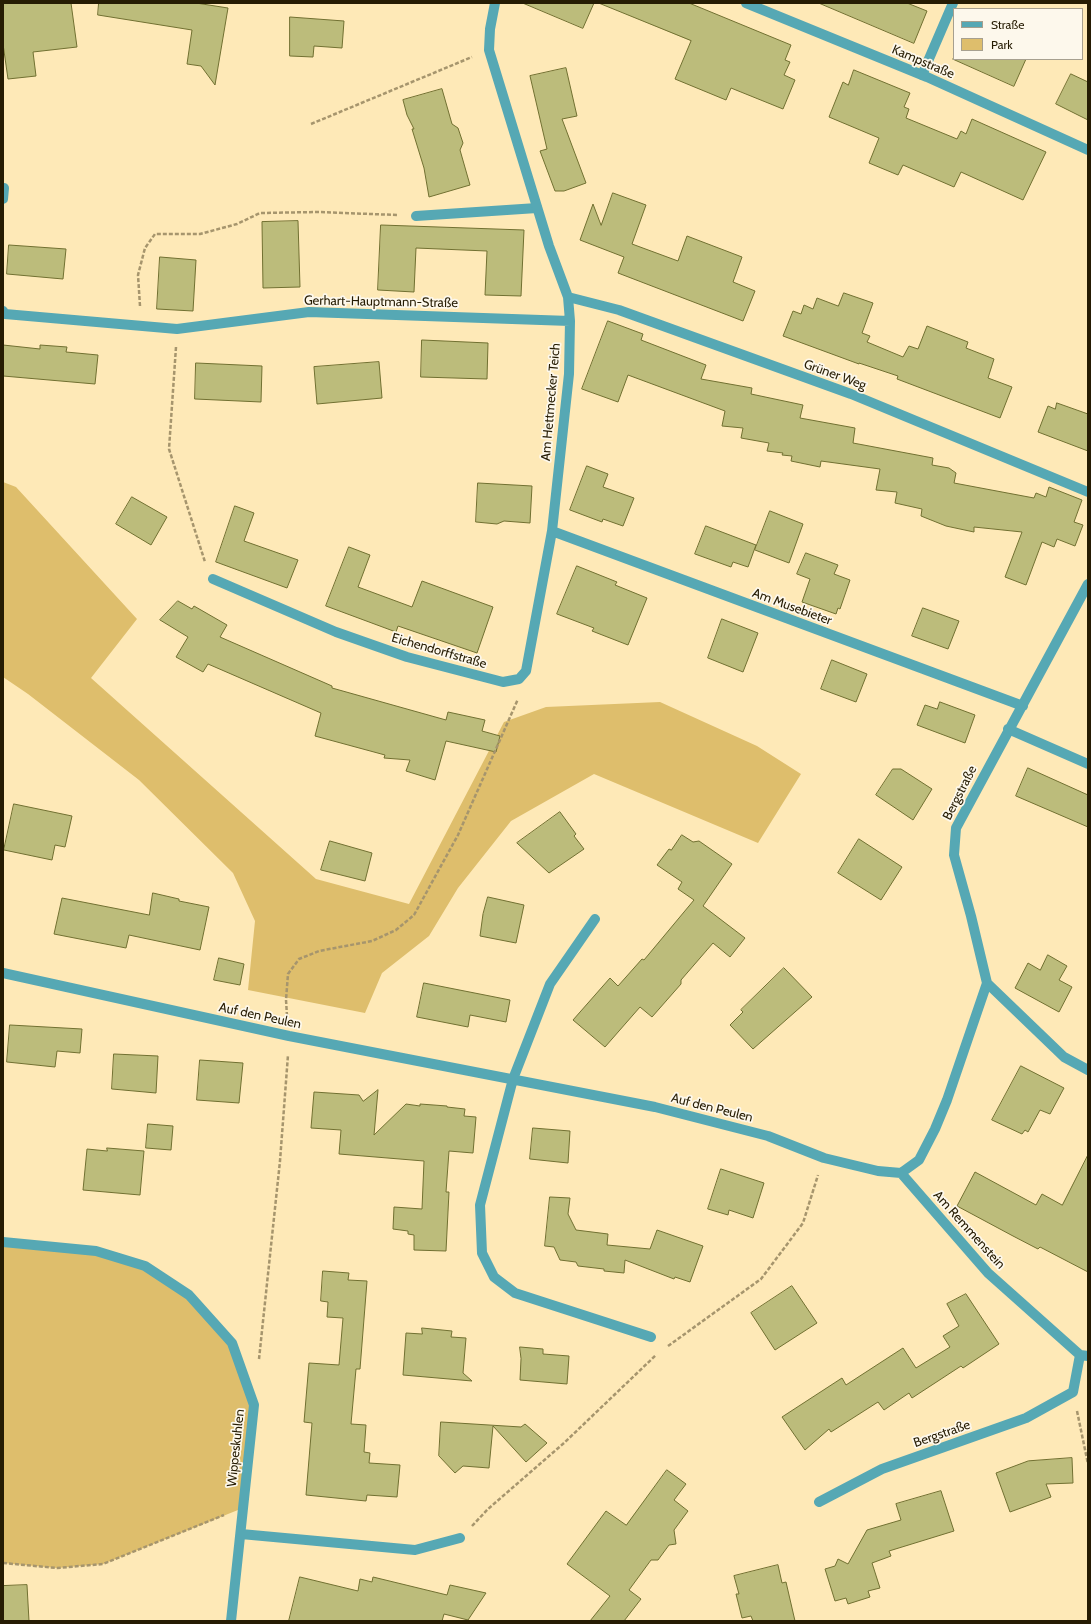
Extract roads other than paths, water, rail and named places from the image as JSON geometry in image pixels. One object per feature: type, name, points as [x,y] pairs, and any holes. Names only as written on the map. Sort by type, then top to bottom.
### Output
[{"type":"street","name":"Am Hettmecker Teich","points":[[495,3],[490,29],[489,50],[549,246],[568,297],[570,321],[569,374],[552,532]]},
{"type":"street","name":"Kampstraße","points":[[746,3],[922,75],[1088,150]]},
{"type":"street","points":[[922,75],[953,3]]},
{"type":"street","points":[[3,199],[4,188]]},
{"type":"street","points":[[416,216],[537,208]]},
{"type":"street","name":"Grüner Weg","points":[[568,297],[619,310],[851,394],[1088,492]]},
{"type":"street","name":"Gerhart-Hauptmann-Straße","points":[[3,312],[5,314],[177,328],[309,312],[570,321]]},
{"type":"street","name":"Eichendorffstraße","points":[[213,579],[336,632],[407,657],[502,682],[518,679],[526,671],[552,532]]},
{"type":"street","name":"Am Musebieter","points":[[552,532],[1023,706]]},
{"type":"street","name":"Bergstraße","points":[[987,983],[971,916],[954,856],[956,828],[1088,584]]},
{"type":"street","points":[[1008,730],[1088,764]]},
{"type":"street","points":[[595,919],[550,984],[513,1079],[480,1205],[482,1253],[494,1277],[515,1293],[651,1337]]},
{"type":"street","name":"Auf den Peulen","points":[[3,973],[289,1036],[655,1107],[768,1136],[824,1158],[878,1171],[901,1173]]},
{"type":"street","points":[[901,1173],[919,1160],[947,1100],[987,983],[1064,1057],[1088,1070]]},
{"type":"street","name":"Am Remmenstein","points":[[901,1173],[988,1273],[1084,1355]]},
{"type":"street","name":"Wippeskuhlen","points":[[3,1242],[96,1251],[145,1266],[189,1295],[232,1343],[254,1405],[241,1534],[230,1621]]},
{"type":"street","name":"Bergstraße","points":[[819,1502],[882,1469],[1026,1418],[1073,1392],[1084,1355]]},
{"type":"street","points":[[241,1534],[415,1550],[460,1538]]}]
